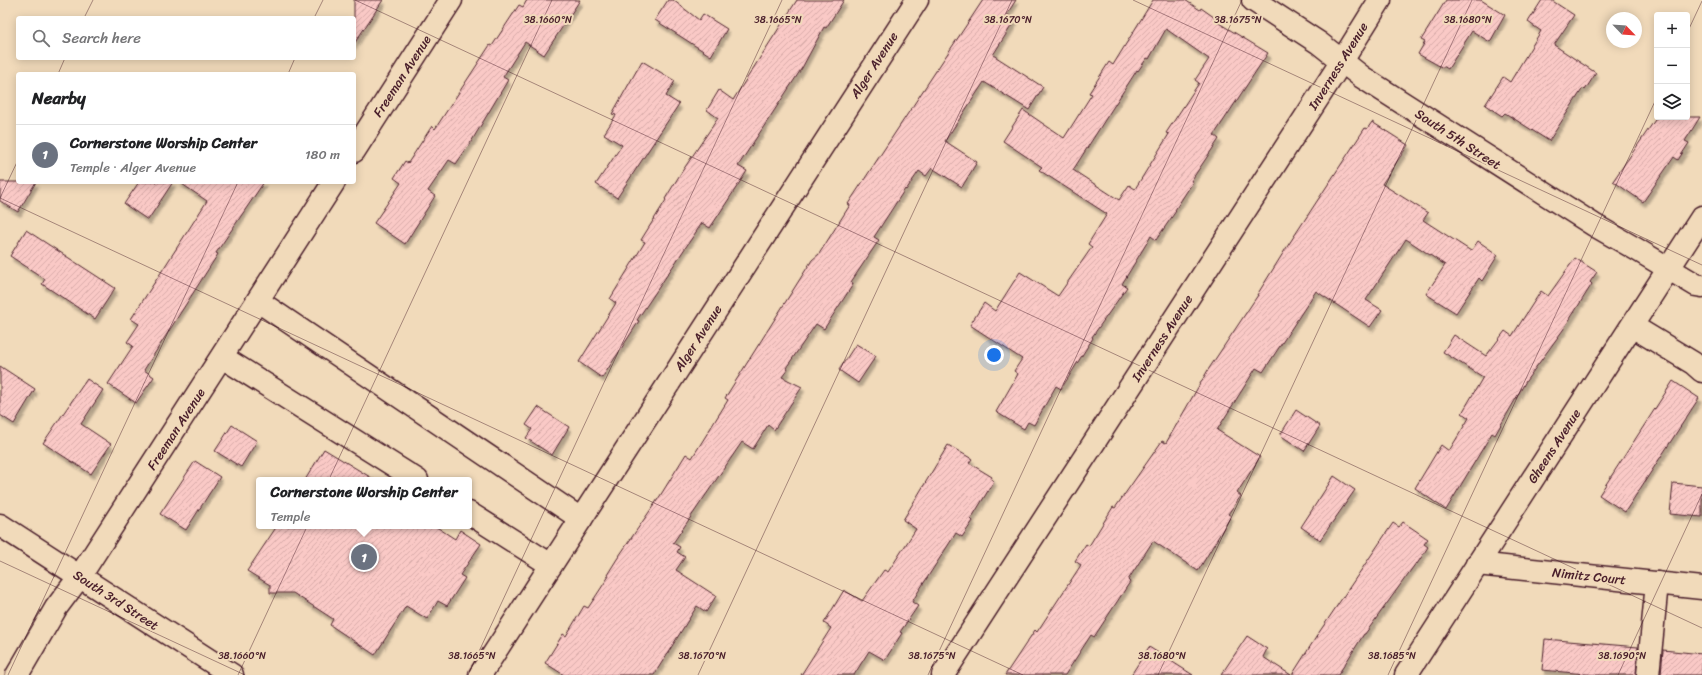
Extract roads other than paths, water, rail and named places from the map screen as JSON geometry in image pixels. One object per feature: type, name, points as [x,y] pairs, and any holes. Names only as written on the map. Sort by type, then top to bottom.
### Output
[{"type":"street","name":"Freeman Avenue","points":[[356,148],[451,0]]},
{"type":"street","name":"Alger Avenue","points":[[480,675],[917,0]]},
{"type":"street","name":"South 5th Street","points":[[1253,0],[1319,42],[1362,77],[1594,225],[1696,285],[1702,286]]},
{"type":"street","name":"Inverness Avenue","points":[[943,675],[1342,61],[1380,0]]},
{"type":"street","name":"Freeman Avenue","points":[[17,675],[56,608],[80,576],[333,184]]},
{"type":"street","name":"Gheens Avenue","points":[[1406,675],[1702,217]]},
{"type":"street","points":[[258,301],[581,519]]},
{"type":"street","points":[[1632,326],[1693,363],[1702,371]]},
{"type":"street","points":[[222,357],[412,477]]},
{"type":"street","points":[[472,515],[551,566]]},
{"type":"street","name":"South 3rd Street","points":[[0,525],[232,675]]},
{"type":"street","name":"Nimitz Court","points":[[1477,564],[1702,588]]},
{"type":"street","points":[[1648,675],[1657,583]]},
{"type":"place","name":"Cornerstone Worship Center","points":[[364,557]]}]
